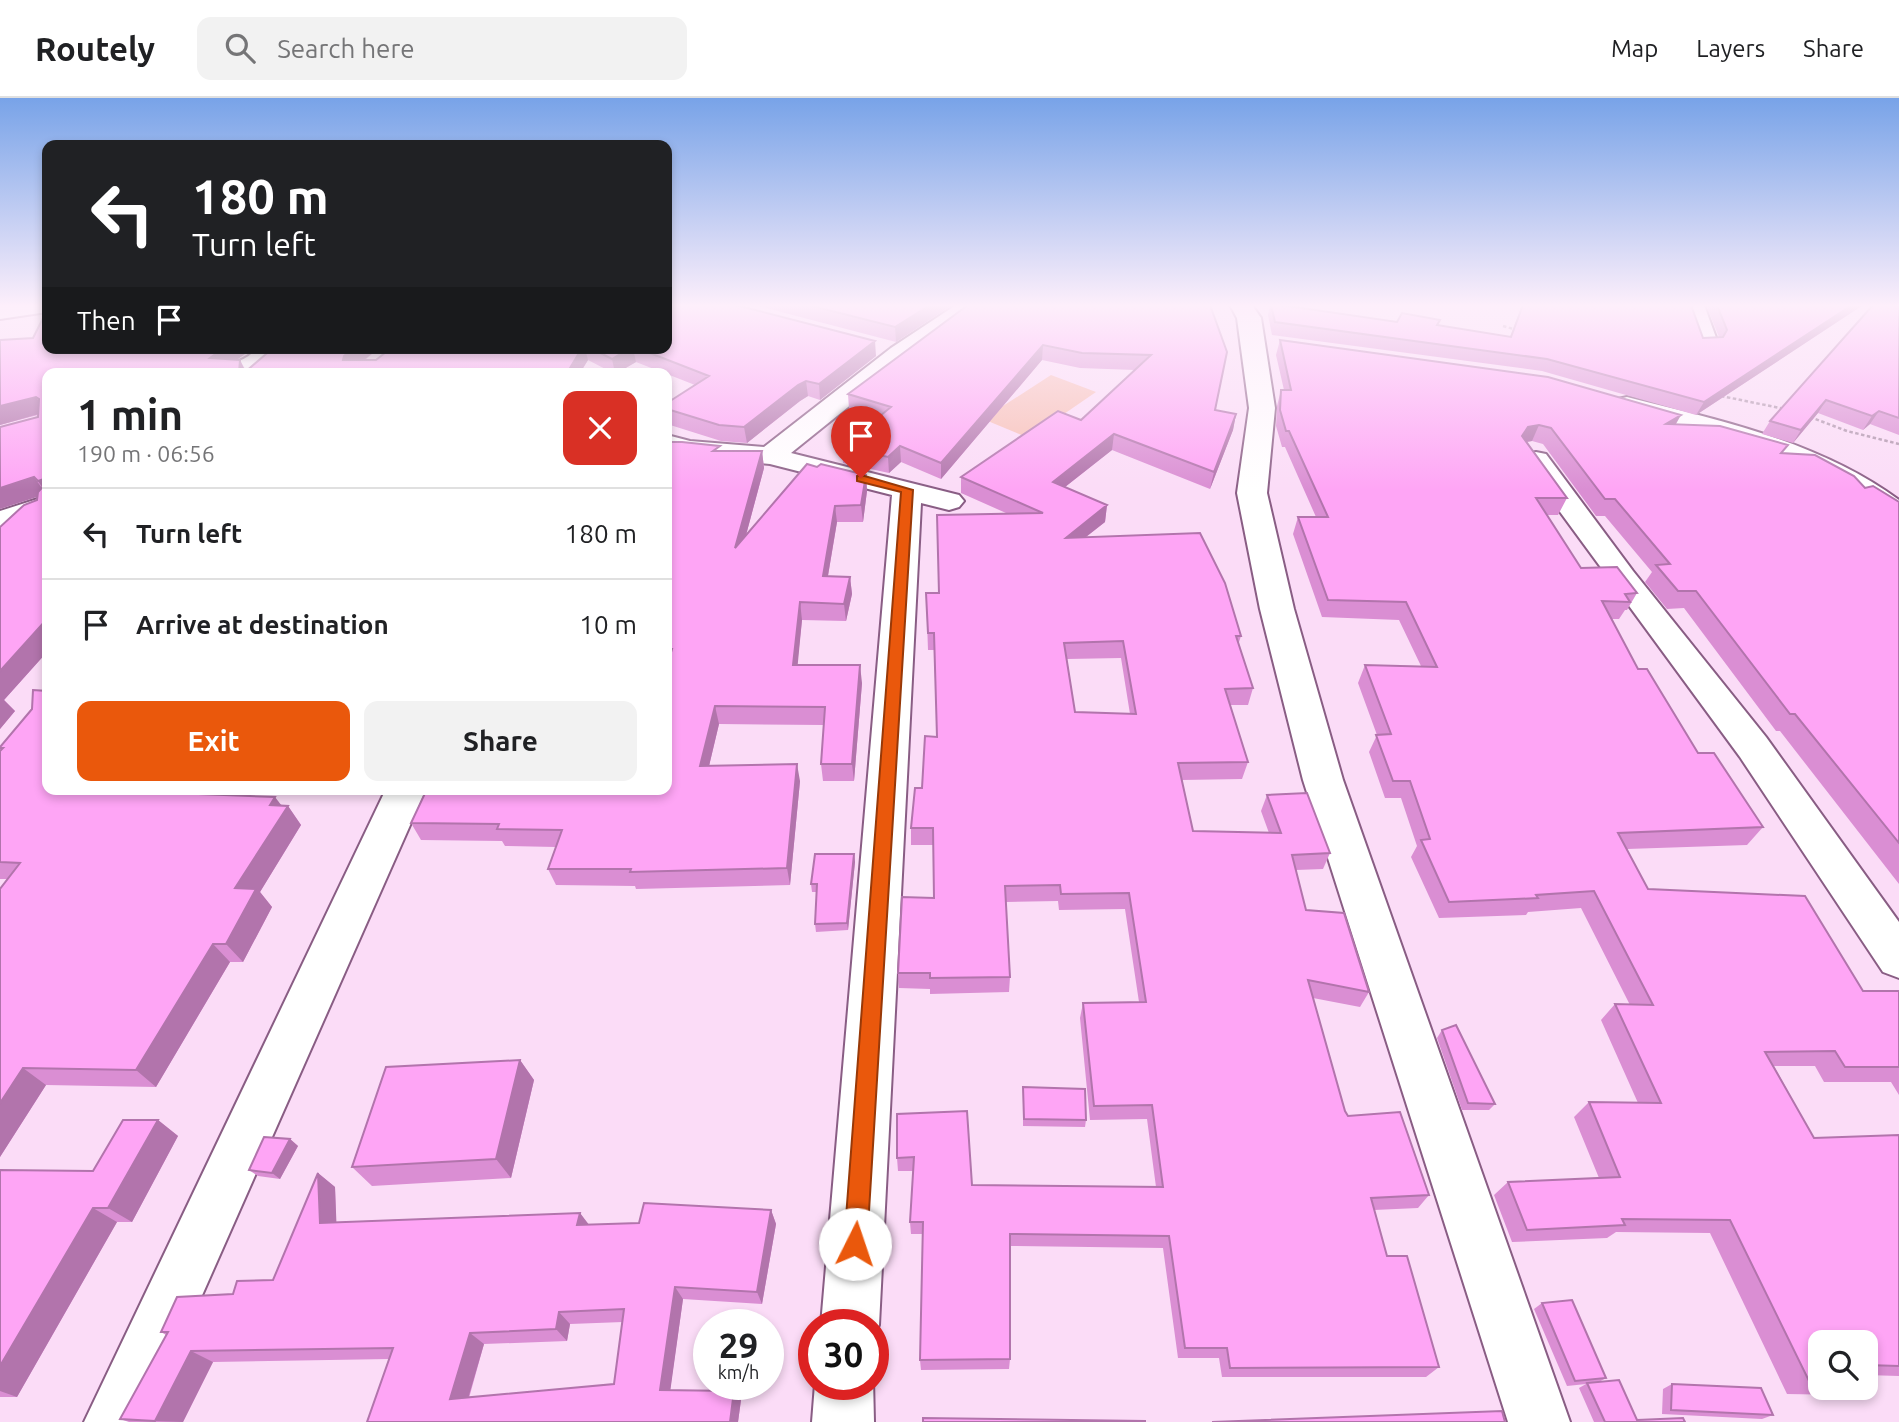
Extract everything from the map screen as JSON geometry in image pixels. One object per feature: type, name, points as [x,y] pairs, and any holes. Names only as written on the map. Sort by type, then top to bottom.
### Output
[{"type":"street","points":[[770,456],[883,367]]},
{"type":"street","points":[[1260,367],[1262,408],[1252,493],[1277,609],[1323,780],[1539,1422]]},
{"type":"street","points":[[1604,398],[1807,459],[1886,502],[1899,514]]},
{"type":"street","points":[[672,444],[689,449],[770,456],[948,501]]},
{"type":"street","points":[[1531,452],[1622,578],[1754,747],[1899,958]]},
{"type":"street","points":[[851,1309],[907,490]]},
{"type":"street","points":[[0,521],[42,507]]},
{"type":"street","points":[[115,1422],[403,795]]},
{"type":"street","points":[[843,1422],[844,1400]]},
{"type":"path","points":[[1715,394],[1794,411]]},
{"type":"path","points":[[1805,415],[1847,431],[1899,444]]},
{"type":"shaded area","points":[[1051,375],[1096,392],[1029,438],[983,419]]},
{"type":"building","points":[[0,367],[239,367],[42,368],[42,480],[38,481],[34,477],[0,488],[0,427],[38,417],[39,399],[36,397],[0,406]]},
{"type":"building","points":[[251,367],[571,367],[570,368]]},
{"type":"building","points":[[685,367],[841,367],[819,384],[806,381],[798,385],[744,427],[719,425],[672,411],[672,400],[709,376]]},
{"type":"building","points":[[885,367],[1024,367],[941,463],[900,446],[888,457],[842,447],[891,407],[848,394]]},
{"type":"building","points":[[1138,367],[1224,367],[1215,410],[1236,414],[1214,472],[1114,434],[1053,482],[1107,505],[1066,538],[1200,533],[1225,583],[1241,636],[1236,636],[1253,688],[1225,689],[1248,762],[1178,763],[1193,831],[1281,833],[1267,795],[1307,793],[1330,853],[1292,855],[1306,910],[1344,913],[1369,992],[1308,980],[1345,1111],[1348,1116],[1400,1112],[1429,1195],[1371,1198],[1387,1256],[1407,1256],[1439,1367],[1230,1368],[1227,1348],[1185,1348],[1169,1236],[1010,1234],[1010,1359],[920,1360],[923,1222],[910,1222],[914,1157],[897,1158],[897,1114],[967,1111],[972,1185],[1163,1187],[1152,1105],[1094,1106],[1083,1003],[1146,1002],[1129,893],[1061,894],[1060,885],[1005,886],[1010,977],[930,978],[930,973],[898,973],[902,897],[934,898],[933,828],[911,828],[915,788],[922,788],[925,736],[937,737],[934,633],[928,633],[926,593],[939,593],[937,515],[1043,513],[961,477],[1058,411],[1081,420]],"holes":[[[1123,641],[1136,714],[1075,712],[1064,643]]]},
{"type":"building","points":[[1286,367],[1474,367],[1548,377],[1681,415],[1666,424],[1720,426],[1788,445],[1781,453],[1815,455],[1854,476],[1865,488],[1873,486],[1899,502],[1899,843],[1795,714],[1790,714],[1696,591],[1678,591],[1656,565],[1670,564],[1615,499],[1605,499],[1551,428],[1539,425],[1528,427],[1522,436],[1567,498],[1536,498],[1581,568],[1617,567],[1637,593],[1625,594],[1630,602],[1602,601],[1638,669],[1647,669],[1698,753],[1714,753],[1763,827],[1618,833],[1648,889],[1805,896],[1863,991],[1899,991],[1899,1067],[1845,1067],[1835,1051],[1765,1052],[1814,1138],[1899,1135],[1899,1366],[1878,1365],[1878,1330],[1808,1330],[1808,1379],[1730,1220],[1622,1219],[1625,1225],[1527,1230],[1508,1182],[1620,1177],[1589,1102],[1661,1103],[1615,1004],[1653,1005],[1594,891],[1536,895],[1538,898],[1449,902],[1421,840],[1430,839],[1410,781],[1393,781],[1376,735],[1391,734],[1365,665],[1437,667],[1406,602],[1328,600],[1298,517],[1328,517],[1289,431],[1286,431],[1280,410],[1281,390],[1291,390]]},
{"type":"building","points":[[1575,367],[1758,367],[1704,402]]},
{"type":"building","points":[[1818,367],[1899,367],[1899,418],[1879,411],[1872,416],[1826,400],[1801,430],[1770,421]]},
{"type":"building","points":[[672,442],[720,446],[713,451],[762,451],[735,548],[807,464],[817,467],[821,464],[866,475],[861,505],[835,506],[823,576],[850,577],[844,604],[800,602],[793,665],[860,665],[852,764],[821,764],[825,707],[715,706],[700,766],[797,764],[787,868],[630,872],[631,869],[548,869],[562,830],[497,829],[499,824],[411,823],[424,795],[672,795]]},
{"type":"building","points":[[42,488],[42,625],[0,671],[0,527],[24,505],[37,500]]},
{"type":"building","points":[[33,690],[42,691],[42,795],[275,797],[270,805],[288,806],[235,888],[256,889],[226,944],[213,944],[136,1070],[23,1068],[0,1103],[0,889],[20,863],[0,862],[0,751],[3,748],[0,747],[32,709]]},
{"type":"building","points":[[815,854],[854,854],[847,923],[815,924],[817,884],[811,884]]},
{"type":"building","points":[[1456,1025],[1495,1104],[1468,1103],[1442,1030]]},
{"type":"building","points":[[520,1060],[496,1159],[352,1167],[386,1067]]},
{"type":"building","points":[[1023,1087],[1085,1089],[1086,1120],[1024,1119]]},
{"type":"building","points":[[123,1120],[158,1120],[108,1208],[93,1208],[0,1366],[0,1170],[93,1171]]},
{"type":"building","points":[[264,1137],[290,1139],[272,1173],[249,1170]]},
{"type":"building","points":[[318,1173],[320,1223],[580,1213],[577,1225],[639,1223],[644,1203],[771,1210],[757,1292],[675,1287],[660,1390],[693,1390],[693,1400],[733,1400],[730,1422],[367,1422],[393,1348],[191,1351],[155,1421],[120,1419],[168,1332],[161,1332],[177,1297],[233,1294],[237,1281],[273,1280]],"holes":[[[624,1309],[614,1384],[450,1399],[470,1333],[556,1329],[559,1312]]]},
{"type":"building","points":[[1572,1300],[1606,1378],[1575,1381],[1542,1303]]},
{"type":"building","points":[[1619,1380],[1637,1420],[1683,1418],[1685,1422],[1605,1422],[1587,1383]]},
{"type":"building","points":[[1672,1384],[1761,1388],[1773,1415],[1671,1410]]},
{"type":"building","points":[[1502,1411],[1505,1422],[1212,1422]]},
{"type":"building","points":[[923,1418],[1145,1421],[1145,1422],[923,1422]]},
{"type":"route","points":[[855,1244],[907,490],[861,478]]}]
